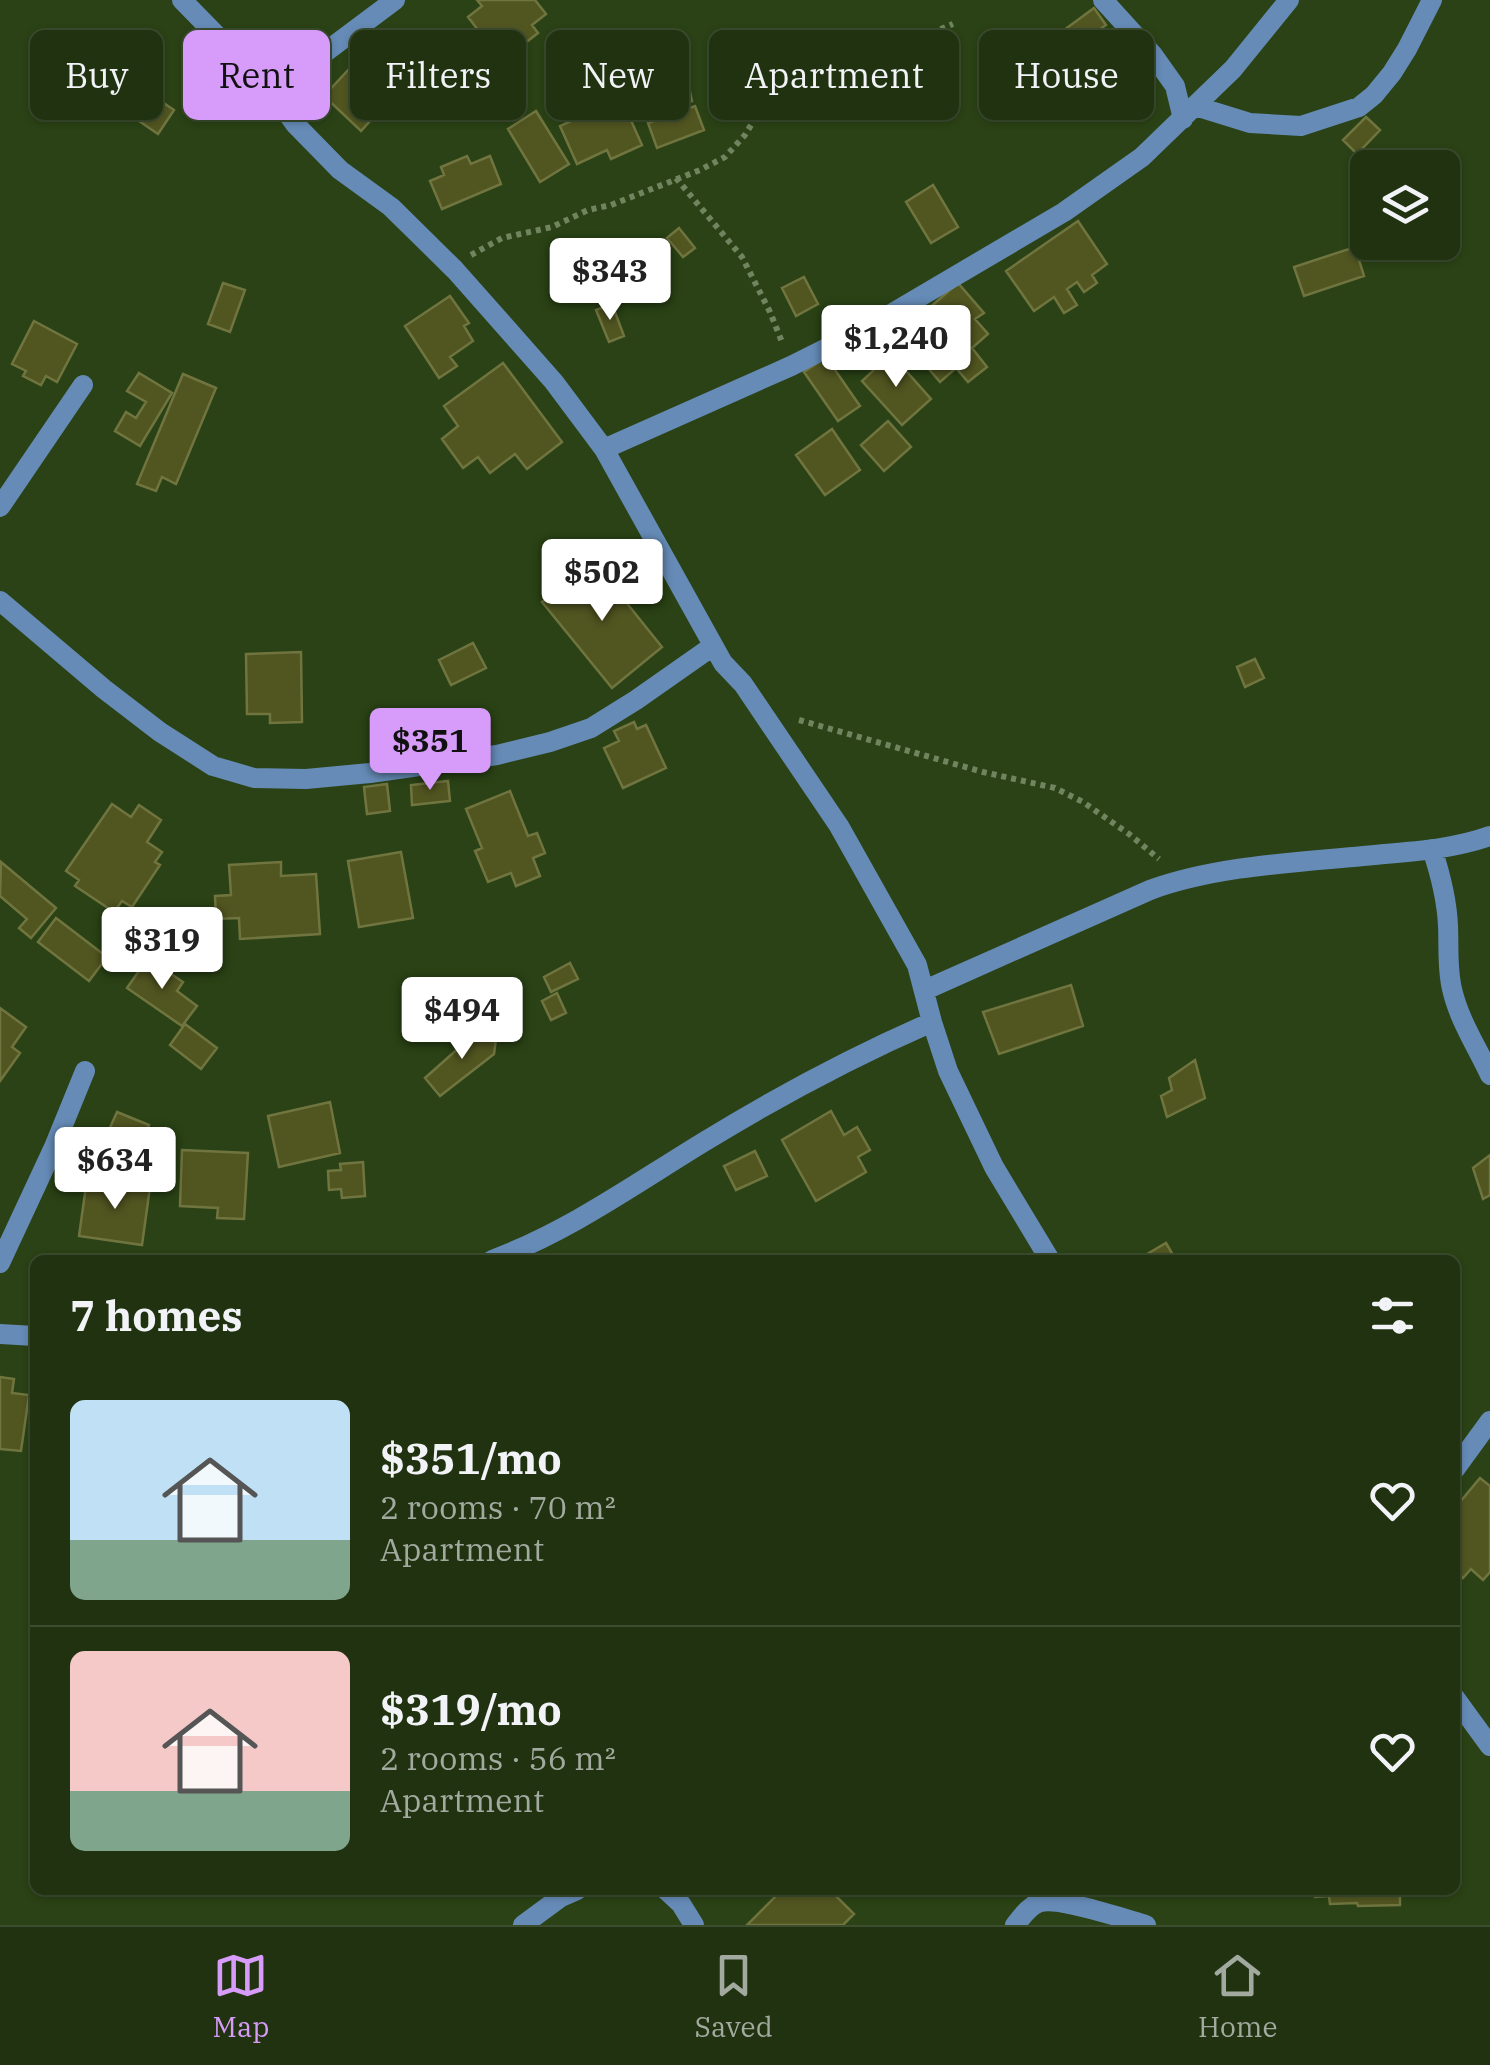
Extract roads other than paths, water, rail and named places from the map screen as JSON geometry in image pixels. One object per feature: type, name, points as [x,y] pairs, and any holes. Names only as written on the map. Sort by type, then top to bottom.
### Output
[{"type":"street","points":[[182,0],[211,30]]},
{"type":"street","points":[[330,49],[395,0]]},
{"type":"street","points":[[1103,0],[1154,55],[1189,113]]},
{"type":"street","points":[[604,449],[791,366],[866,328],[1064,212],[1142,158],[1234,69],[1288,0]]},
{"type":"street","points":[[1189,113],[1301,126],[1360,107],[1392,74],[1432,0]]},
{"type":"street","points":[[292,120],[340,170],[391,207],[456,270],[554,382],[604,449],[723,663],[743,684],[839,826],[917,966],[948,1071],[994,1168],[1047,1255]]},
{"type":"street","points":[[0,506],[83,385]]},
{"type":"street","points":[[0,601],[160,732],[213,766],[254,778],[306,779],[370,773],[550,742],[591,728],[713,646]]},
{"type":"street","points":[[925,990],[1182,878],[1432,850],[1490,836]]},
{"type":"street","points":[[1432,850],[1448,923],[1447,958],[1452,990],[1490,1075]]},
{"type":"street","points":[[504,1255],[592,1213],[709,1139],[872,1048],[932,1022]]},
{"type":"street","points":[[0,1263],[85,1071]]},
{"type":"street","points":[[0,1334],[30,1336]]},
{"type":"street","points":[[1460,1461],[1490,1421]]},
{"type":"street","points":[[1460,1705],[1490,1746]]},
{"type":"street","points":[[523,1925],[566,1895]]},
{"type":"street","points":[[671,1895],[694,1925]]},
{"type":"street","points":[[1015,1925],[1040,1901],[1064,1903],[1146,1925]]}]
